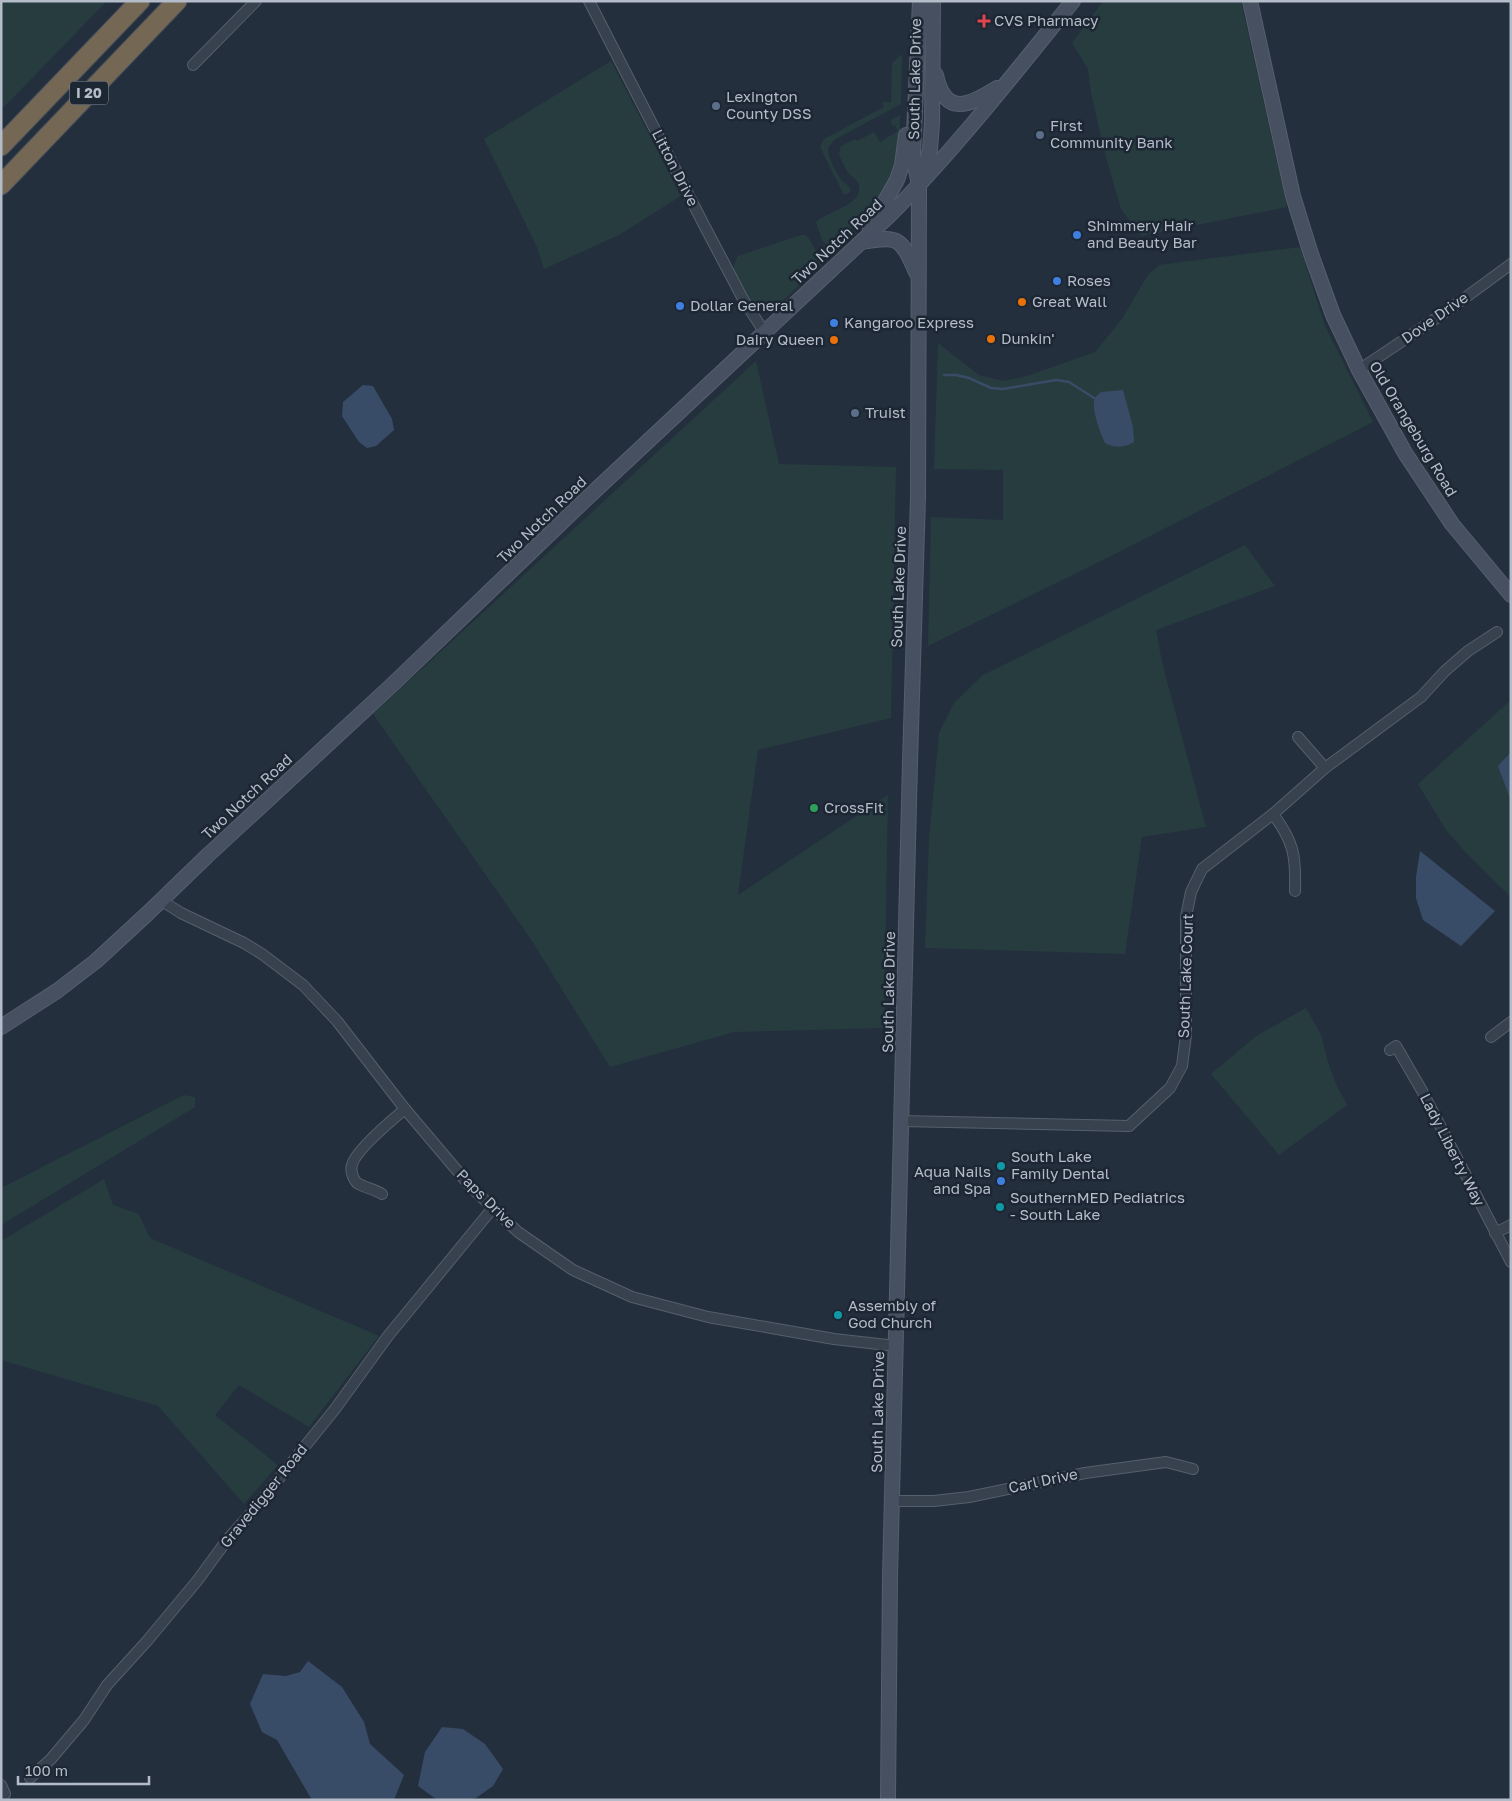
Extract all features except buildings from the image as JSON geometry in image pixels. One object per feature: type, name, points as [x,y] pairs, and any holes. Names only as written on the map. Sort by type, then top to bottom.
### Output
[{"type":"highway","name":"I 20","points":[[1,146],[140,1]]},
{"type":"highway","name":"I 20","points":[[1,185],[177,1]]},
{"type":"main road","name":"South Lake Drive","points":[[888,1800],[890,1577],[918,497],[919,185],[913,155],[920,1]]},
{"type":"main road","name":"South Lake Drive","points":[[919,185],[930,150],[933,1]]},
{"type":"main road","name":"Two Notch Road","points":[[1,1027],[57,991],[96,961],[162,901],[207,856],[392,685],[862,242],[919,185],[1009,80],[1073,1]]},
{"type":"main road","name":"Old Orangeburg Road","points":[[1250,1],[1286,168],[1301,224],[1324,293],[1359,370],[1405,453],[1452,524],[1510,592]]},
{"type":"main road","points":[[931,50],[939,87],[952,103],[962,104],[976,101],[1009,80]]},
{"type":"main road","points":[[862,242],[897,180],[902,165],[908,121],[916,104]]},
{"type":"main road","points":[[862,242],[887,238],[898,241],[907,253],[920,280]]},
{"type":"street","points":[[193,65],[256,1]]},
{"type":"street","name":"Litton Drive","points":[[589,1],[743,299],[765,333]]},
{"type":"street","name":"Dove Drive","points":[[1359,370],[1447,311],[1511,264]]},
{"type":"street","name":"South Lake Court","points":[[902,1121],[1129,1126],[1170,1088],[1182,1066],[1186,1035],[1186,917],[1191,892],[1202,869],[1273,814],[1326,768],[1421,697],[1445,671],[1468,651],[1497,632]]},
{"type":"street","points":[[1298,737],[1326,768]]},
{"type":"street","points":[[1273,814],[1282,827],[1295,857],[1295,891]]},
{"type":"street","name":"Paps Drive","points":[[162,901],[181,913],[244,943],[303,985],[337,1021],[405,1109],[471,1187],[518,1232],[573,1270],[632,1297],[708,1317],[834,1339],[896,1346]]},
{"type":"street","points":[[1492,1037],[1511,1022]]},
{"type":"street","name":"Lady Liberty Way","points":[[1390,1050],[1396,1046],[1421,1089],[1511,1262]]},
{"type":"street","points":[[382,1194],[357,1183],[351,1167],[354,1158],[385,1126],[405,1109]]},
{"type":"street","name":"Gravedigger Road","points":[[30,1778],[51,1758],[84,1720],[107,1686],[197,1581],[227,1540],[335,1409],[388,1336],[492,1209]]},
{"type":"street","points":[[1495,1233],[1511,1225]]},
{"type":"street","name":"Carl Drive","points":[[893,1501],[934,1501],[969,1497],[1094,1471],[1166,1462],[1193,1469]]},
{"type":"green space","points":[[1,1],[107,1],[1,110]]},
{"type":"green space","points":[[1103,1],[1241,1],[1287,207],[1141,236],[1121,209],[1106,158],[1091,93],[1088,69],[1072,43]]},
{"type":"green space","points":[[902,54],[901,104],[834,140],[828,148],[834,168],[850,188],[851,191],[845,195],[820,147],[824,139],[884,107],[882,102],[891,102],[892,63]]},
{"type":"green space","points":[[611,61],[681,196],[619,235],[544,269],[537,247],[484,139]]},
{"type":"green space","points":[[900,115],[898,148],[891,175],[885,187],[868,211],[831,249],[822,240],[816,222],[852,202],[859,190],[858,183],[848,173],[839,154],[841,146],[855,139],[857,141],[874,132],[880,142],[898,131],[895,125],[892,126],[891,120]]},
{"type":"green space","points":[[805,235],[809,239],[825,261],[773,310],[761,310],[754,306],[733,270],[738,256]]},
{"type":"green space","points":[[1300,247],[1325,326],[1373,422],[1113,555],[928,646],[931,517],[1003,520],[1003,470],[934,469],[938,343],[979,375],[1003,381],[1027,376],[1095,352],[1122,319],[1147,276],[1159,265]]},
{"type":"green space","points":[[756,361],[779,464],[896,467],[891,718],[758,750],[738,895],[888,795],[884,1028],[734,1032],[610,1067],[532,941],[373,714]]},
{"type":"green space","points":[[1245,545],[1275,586],[1156,630],[1162,662],[1206,827],[1142,837],[1125,954],[925,948],[929,839],[939,733],[954,703],[983,675]]},
{"type":"green space","points":[[1511,700],[1511,897],[1465,852],[1446,830],[1418,784]]},
{"type":"green space","points":[[1306,1008],[1321,1035],[1336,1084],[1347,1105],[1279,1155],[1211,1074],[1256,1036]]},
{"type":"green space","points":[[184,1095],[195,1097],[195,1107],[1,1225],[1,1188]]},
{"type":"green space","points":[[104,1179],[113,1205],[139,1214],[150,1238],[379,1336],[309,1427],[239,1385],[215,1415],[278,1465],[244,1504],[158,1406],[1,1360],[1,1241]]},
{"type":"water","points":[[363,385],[373,386],[392,419],[394,430],[376,446],[367,448],[359,442],[342,416],[343,402]]},
{"type":"water","points":[[1123,390],[1133,427],[1134,442],[1123,446],[1108,445],[1105,443],[1097,421],[1094,407],[1095,397],[1101,392]]},
{"type":"water","points":[[1511,752],[1511,801],[1498,766]]},
{"type":"water","points":[[1420,851],[1495,911],[1461,946],[1423,920],[1416,898],[1416,877]]},
{"type":"water","points":[[308,1661],[342,1687],[364,1722],[370,1744],[404,1775],[394,1800],[312,1800],[277,1740],[262,1732],[250,1704],[263,1674],[286,1676],[300,1672]]},
{"type":"water","points":[[442,1727],[463,1729],[485,1744],[503,1769],[493,1786],[476,1798],[468,1800],[436,1799],[418,1786],[425,1752]]},
{"type":"waterway","points":[[944,375],[969,378],[991,388],[1003,389],[1056,380],[1069,382],[1094,398]]},
{"type":"place","name":"CVS Pharmacy","points":[[984,21]]},
{"type":"place","name":"Lexington County DSS","points":[[716,106]]},
{"type":"place","name":"First Community Bank","points":[[1040,135]]},
{"type":"place","name":"Shimmery Hair and Beauty Bar","points":[[1077,235]]},
{"type":"place","name":"Roses","points":[[1057,281]]},
{"type":"place","name":"Great Wall","points":[[1022,302]]},
{"type":"place","name":"Dollar General","points":[[680,306]]},
{"type":"place","name":"Kangaroo Express","points":[[834,323]]},
{"type":"place","name":"Dunkin'","points":[[991,339]]},
{"type":"place","name":"Dairy Queen","points":[[834,340]]},
{"type":"place","name":"Truist","points":[[855,413]]},
{"type":"place","name":"CrossFit","points":[[814,808]]},
{"type":"place","name":"South Lake Family Dental","points":[[1001,1166]]},
{"type":"place","name":"Aqua Nails and Spa","points":[[1001,1181]]},
{"type":"place","name":"SouthernMED Pediatrics - South Lake","points":[[1000,1207]]},
{"type":"place","name":"Assembly of God Church","points":[[838,1315]]}]
